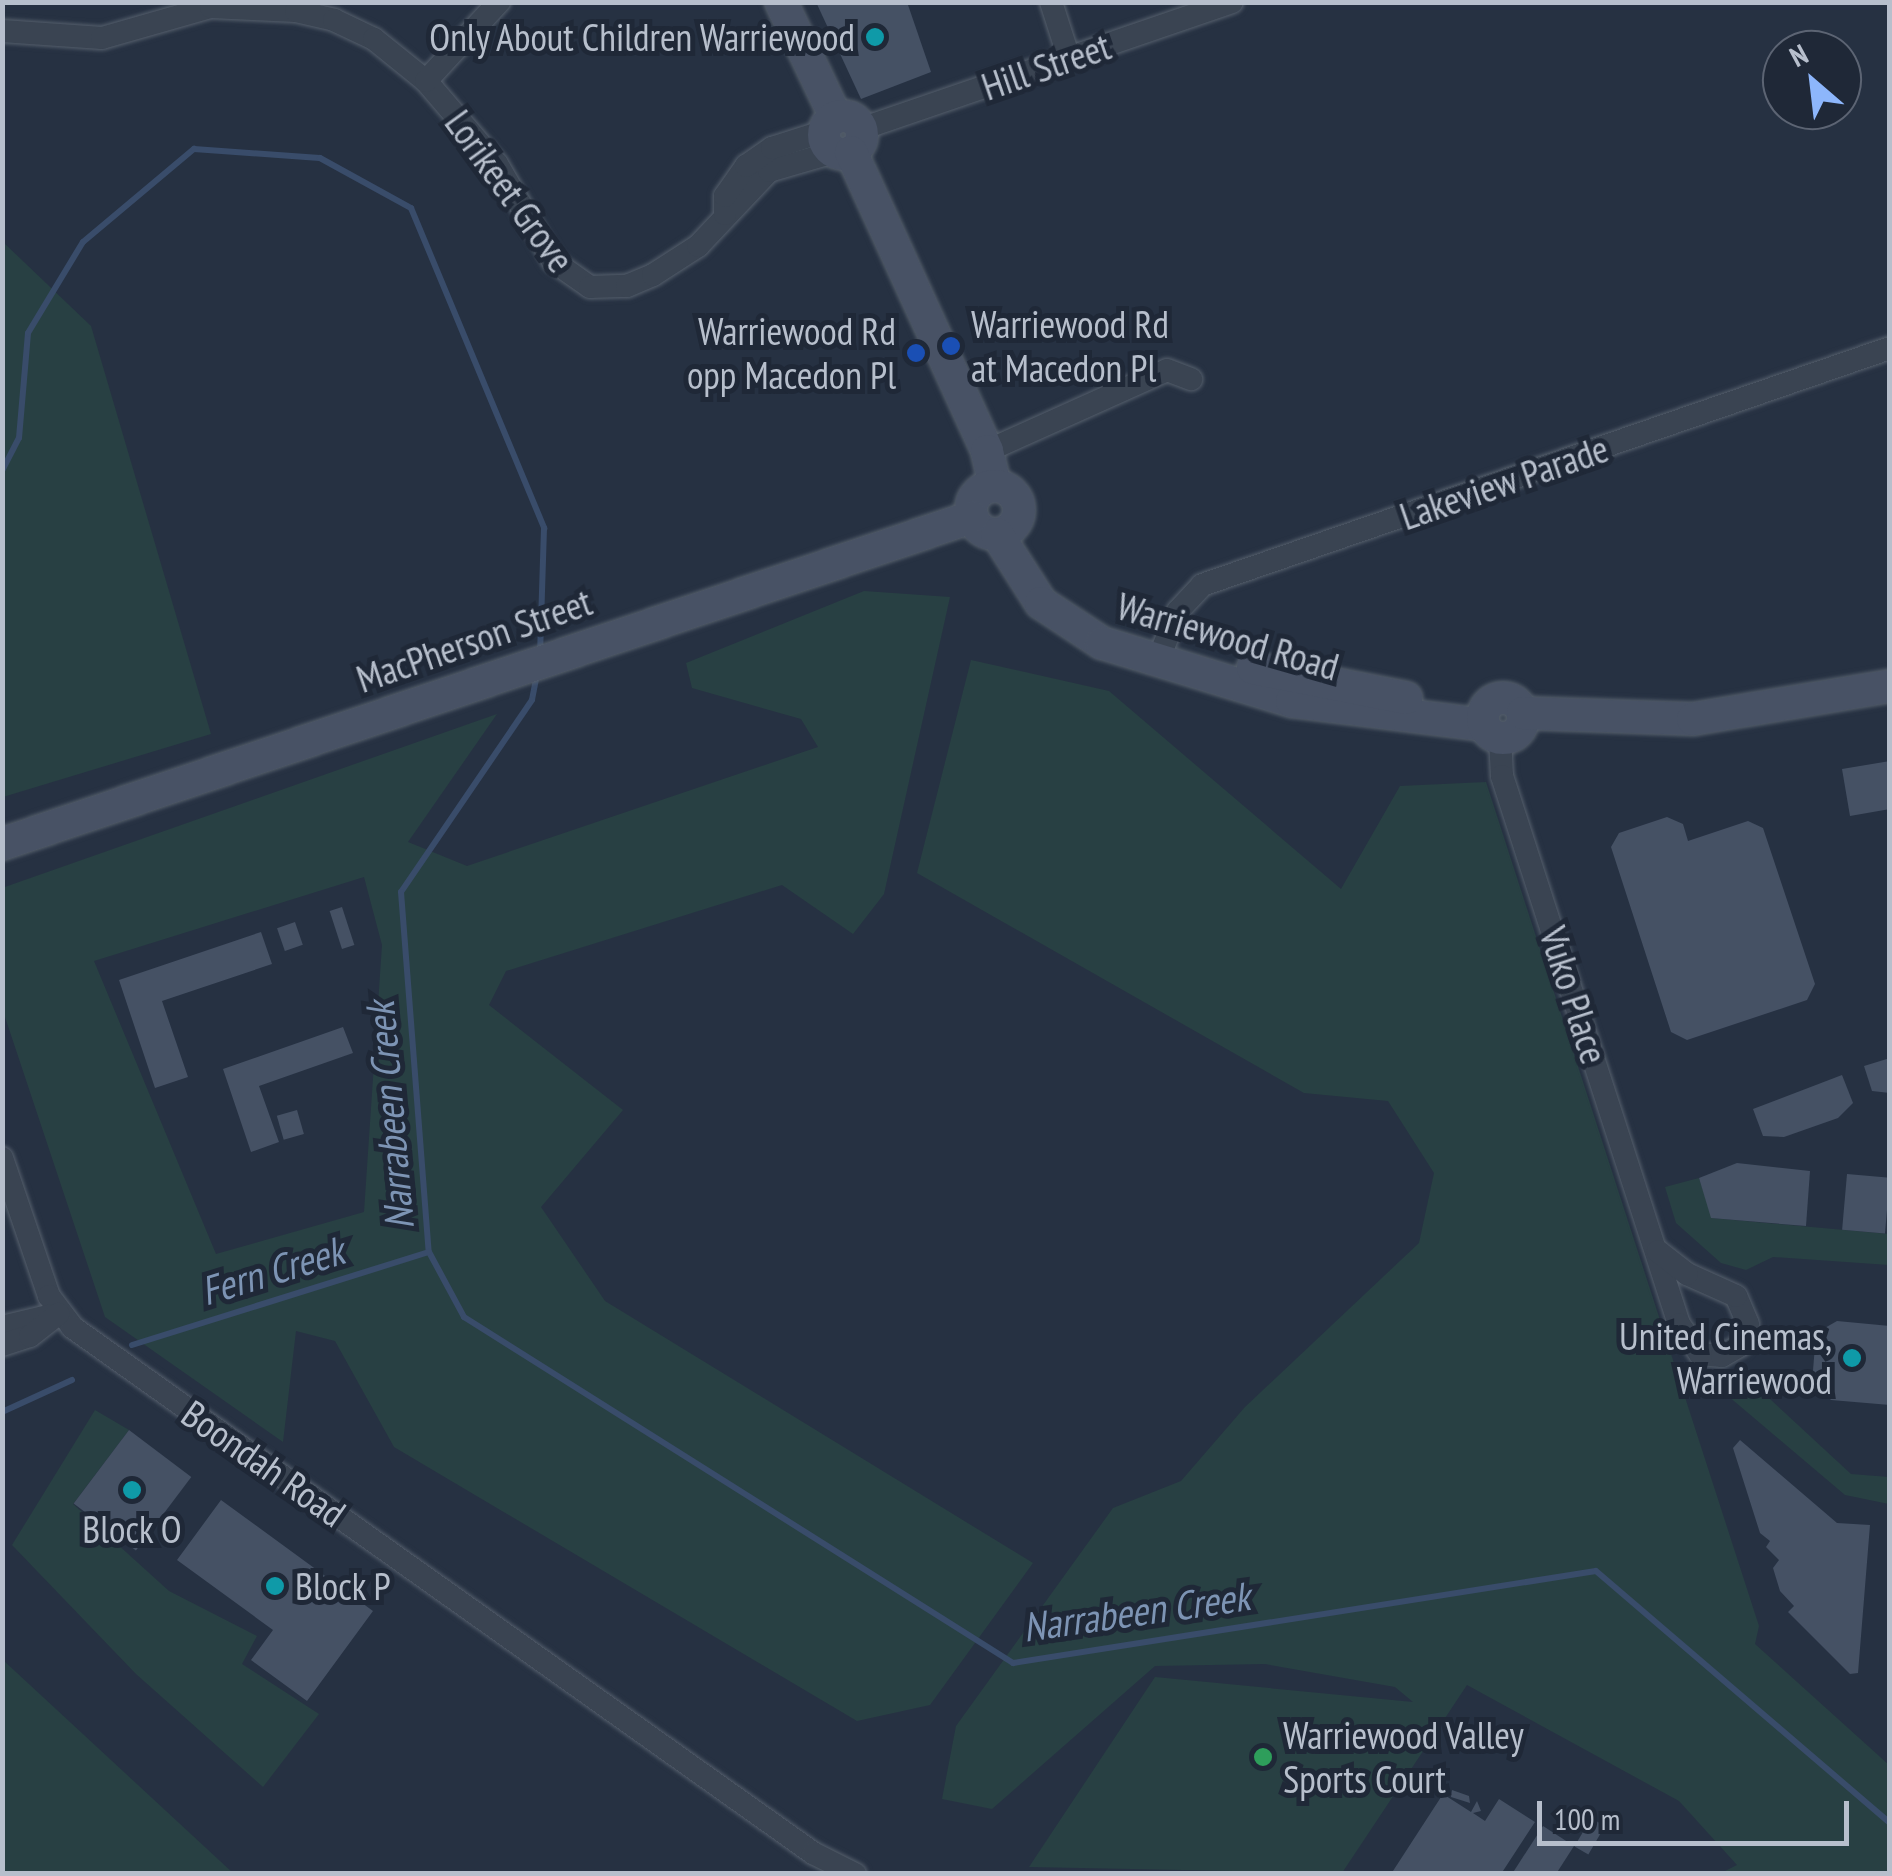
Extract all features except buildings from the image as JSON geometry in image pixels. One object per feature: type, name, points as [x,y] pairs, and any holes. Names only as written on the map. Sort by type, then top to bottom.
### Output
[{"type":"street","points":[[426,82],[499,2]]},
{"type":"street","points":[[782,2],[987,451],[996,486],[976,495],[995,525]]},
{"type":"street","points":[[1051,2],[1069,58]]},
{"type":"street","name":"Hill Street","points":[[842,136],[1232,2]]},
{"type":"street","name":"Lorikeet Grove","points":[[2,31],[102,38],[211,7],[296,11],[374,38],[426,82],[497,164],[553,261],[578,282],[608,289],[640,282],[698,246],[724,214],[725,196],[746,166],[772,148],[842,136]]},
{"type":"street","name":"Lakeview Parade","points":[[1161,650],[1178,611],[1202,585],[1890,348]]},
{"type":"street","points":[[987,451],[1166,370],[1190,379]]},
{"type":"street","name":"Warriewood Road","points":[[995,525],[1060,596],[1094,618],[1161,650],[1489,724],[1505,697],[1523,713],[1694,719],[1890,686]]},
{"type":"street","name":"MacPherson Street","points":[[2,844],[579,647],[995,525]]},
{"type":"street","name":"Vuko Place","points":[[1489,724],[1502,776],[1658,1250],[1692,1347],[1713,1358],[1741,1345],[1748,1324],[1736,1296],[1687,1274],[1658,1250]]},
{"type":"street","points":[[2,1158],[58,1314]]},
{"type":"street","points":[[2,1326],[58,1314]]},
{"type":"street","points":[[2,1345],[30,1336],[58,1314]]},
{"type":"street","name":"Boondah Road","points":[[58,1314],[813,1853],[855,1874]]},
{"type":"green space","points":[[3,242],[91,326],[211,734],[3,797]]},
{"type":"green space","points":[[864,591],[950,597],[884,894],[853,934],[782,885],[506,971],[489,1005],[623,1110],[541,1207],[605,1301],[1033,1563],[930,1705],[857,1721],[394,1447],[335,1341],[296,1331],[283,1442],[105,1317],[3,1011],[2,888],[497,714],[408,842],[467,866],[818,747],[801,719],[692,688],[686,663]],"holes":[[[364,877],[382,945],[364,1212],[216,1254],[94,961]]]},
{"type":"green space","points":[[971,660],[1109,691],[1341,889],[1400,786],[1486,782],[1759,1626],[1755,1644],[1889,1765],[1889,1873],[1721,1873],[1737,1865],[1679,1801],[1467,1685],[1342,1873],[1029,1867],[1155,1677],[1413,1702],[1395,1687],[1265,1664],[1155,1666],[992,1809],[942,1799],[956,1726],[1113,1508],[1181,1481],[1245,1407],[1419,1243],[1434,1173],[1388,1101],[1304,1093],[917,873]]},
{"type":"green space","points":[[1699,1178],[1712,1218],[1889,1234],[1889,1265],[1773,1257],[1746,1270],[1721,1263],[1676,1223],[1665,1187]]},
{"type":"green space","points":[[1745,1376],[1851,1474],[1889,1477],[1889,1504],[1845,1495],[1721,1390],[1723,1378]]},
{"type":"green space","points":[[95,1410],[129,1430],[73,1504],[169,1591],[257,1636],[242,1664],[319,1714],[263,1787],[136,1674],[12,1545]]},
{"type":"green space","points":[[3,1660],[233,1873],[3,1873]]},
{"type":"waterway","name":"Narrabeen Creek","points":[[2,471],[19,438],[28,333],[83,242],[194,149],[320,158],[411,208],[544,528],[540,652]]},
{"type":"waterway","name":"Narrabeen Creek","points":[[537,674],[532,700],[401,892],[429,1252],[464,1317],[1013,1663],[1596,1571],[1890,1823]]},
{"type":"waterway","name":"Fern Creek","points":[[132,1345],[429,1252]]},
{"type":"waterway","name":"Fern Creek","points":[[2,1412],[72,1380]]},
{"type":"place","name":"Only About Children Warriewood","points":[[875,37]]},
{"type":"place","name":"Warriewood Rd at Macedon Pl","points":[[951,346]]},
{"type":"place","name":"Warriewood Rd opp Macedon Pl","points":[[916,353]]},
{"type":"place","name":"United Cinemas, Warriewood","points":[[1852,1358]]},
{"type":"place","name":"Block O","points":[[132,1490]]},
{"type":"place","name":"Block P","points":[[275,1586]]},
{"type":"place","name":"Warriewood Valley Sports Court","points":[[1263,1757]]}]
